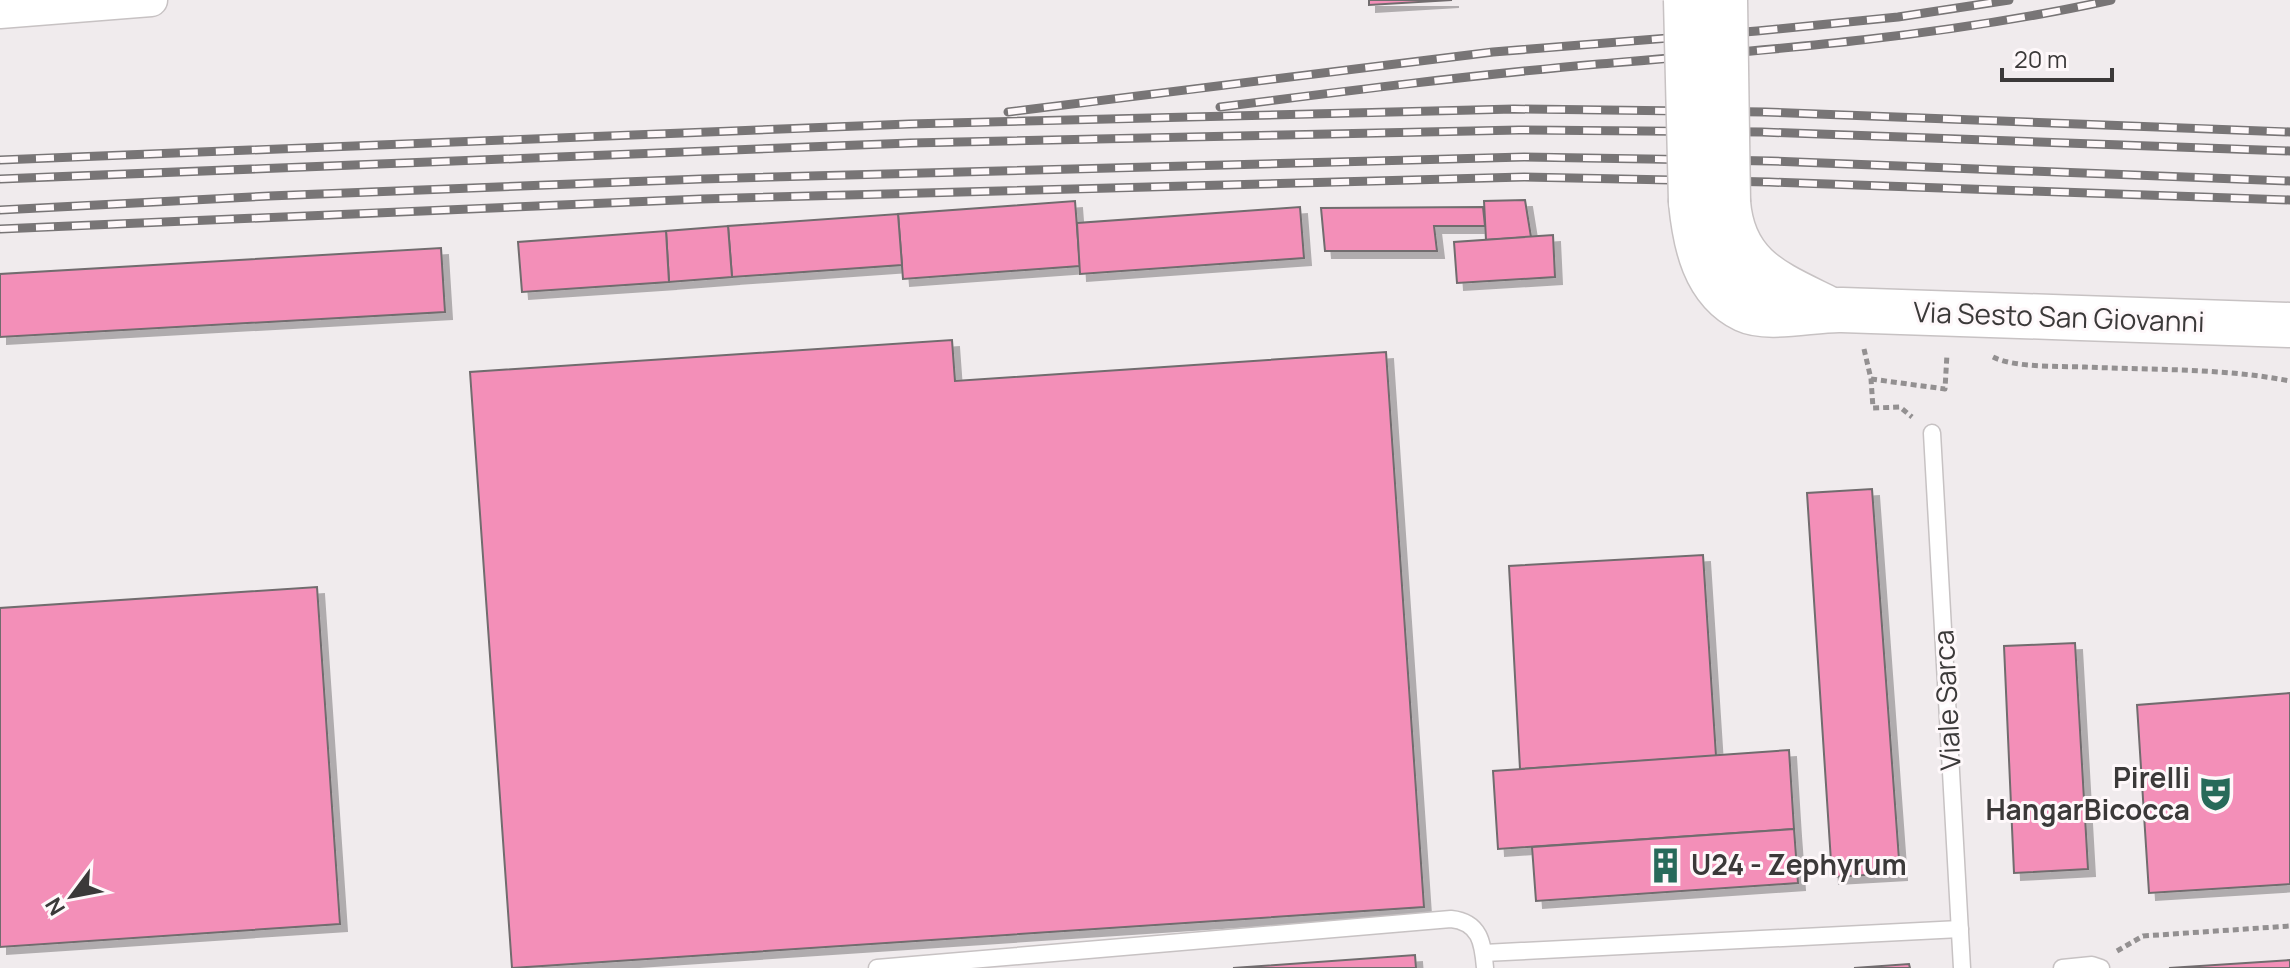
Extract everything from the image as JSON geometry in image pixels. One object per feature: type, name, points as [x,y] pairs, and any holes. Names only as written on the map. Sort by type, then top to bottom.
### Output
[{"type":"street","points":[[0,12],[151,0]]},
{"type":"street","points":[[1686,0],[1709,202]]},
{"type":"street","points":[[1709,202],[1725,0]]},
{"type":"street","name":"Via Sesto San Giovanni","points":[[1709,202],[1731,227],[1741,250],[1757,270],[1829,309],[1946,330],[2290,325]]},
{"type":"lane","name":"Viale Sarca","points":[[1932,433],[1962,968]]},
{"type":"lane","points":[[877,968],[1451,919],[1475,927],[1485,960],[1960,929]]},
{"type":"lane","points":[[2062,968],[2097,967]]},
{"type":"path","points":[[1871,379],[1945,389],[1946,330],[1996,359],[2067,367],[2254,374],[2290,381]]},
{"type":"path","points":[[1863,342],[1873,408],[1900,407],[1932,433]]},
{"type":"path","points":[[2097,967],[2143,936],[2290,926]]},
{"type":"building","points":[[1369,0],[1452,0],[1369,5]]},
{"type":"building","points":[[1525,200],[1531,237],[1486,240],[1484,201]]},
{"type":"building","points":[[1075,201],[1080,266],[903,279],[898,214]]},
{"type":"building","points":[[1300,207],[1304,258],[1080,274],[1077,223]]},
{"type":"building","points":[[1483,207],[1485,226],[1434,226],[1437,251],[1325,251],[1321,208]]},
{"type":"building","points":[[898,214],[902,265],[732,277],[728,226]]},
{"type":"building","points":[[728,226],[732,277],[669,282],[666,231]]},
{"type":"building","points":[[666,231],[669,282],[522,292],[518,242]]},
{"type":"building","points":[[1553,235],[1555,277],[1457,283],[1454,242]]},
{"type":"building","points":[[441,248],[445,312],[0,337],[0,274]]},
{"type":"building","points":[[952,340],[955,381],[1386,352],[1424,907],[512,968],[470,372]]},
{"type":"building","points":[[1872,489],[1900,873],[1832,877],[1807,493]]},
{"type":"building","points":[[1703,555],[1716,756],[1520,769],[1509,566]]},
{"type":"building","points":[[317,587],[340,924],[0,947],[0,608]]},
{"type":"building","points":[[2075,643],[2088,869],[2014,873],[2004,646]]},
{"type":"building","name":"Pirelli HangarBicocca","points":[[2290,693],[2290,884],[2149,893],[2137,705]]},
{"type":"building","points":[[1789,750],[1794,829],[1498,849],[1493,771]]},
{"type":"building","name":"U24 - Zephyrum","points":[[1794,829],[1798,883],[1536,901],[1532,847]]},
{"type":"building","points":[[1415,955],[1416,968],[1233,968]]},
{"type":"building","points":[[2290,960],[2290,968],[2169,968]]},
{"type":"building","points":[[1909,964],[1910,968],[1854,968]]},
{"type":"railway","points":[[1008,112],[1493,52],[1898,17],[2009,0]]},
{"type":"railway","points":[[1220,107],[1504,73],[1856,41],[1984,24],[2111,0]]},
{"type":"railway","points":[[0,160],[909,124],[1514,109],[1765,112],[2290,132]]},
{"type":"railway","points":[[0,179],[910,143],[1519,130],[1762,132],[2290,151]]},
{"type":"railway","points":[[0,210],[701,179],[1524,157],[1771,161],[2290,181]]},
{"type":"railway","points":[[0,229],[701,199],[1524,177],[2290,200]]},
{"type":"place","name":"Pirelli HangarBicocca","points":[[2216,794]]},
{"type":"place","name":"U24 - Zephyrum","points":[[1665,865]]}]
